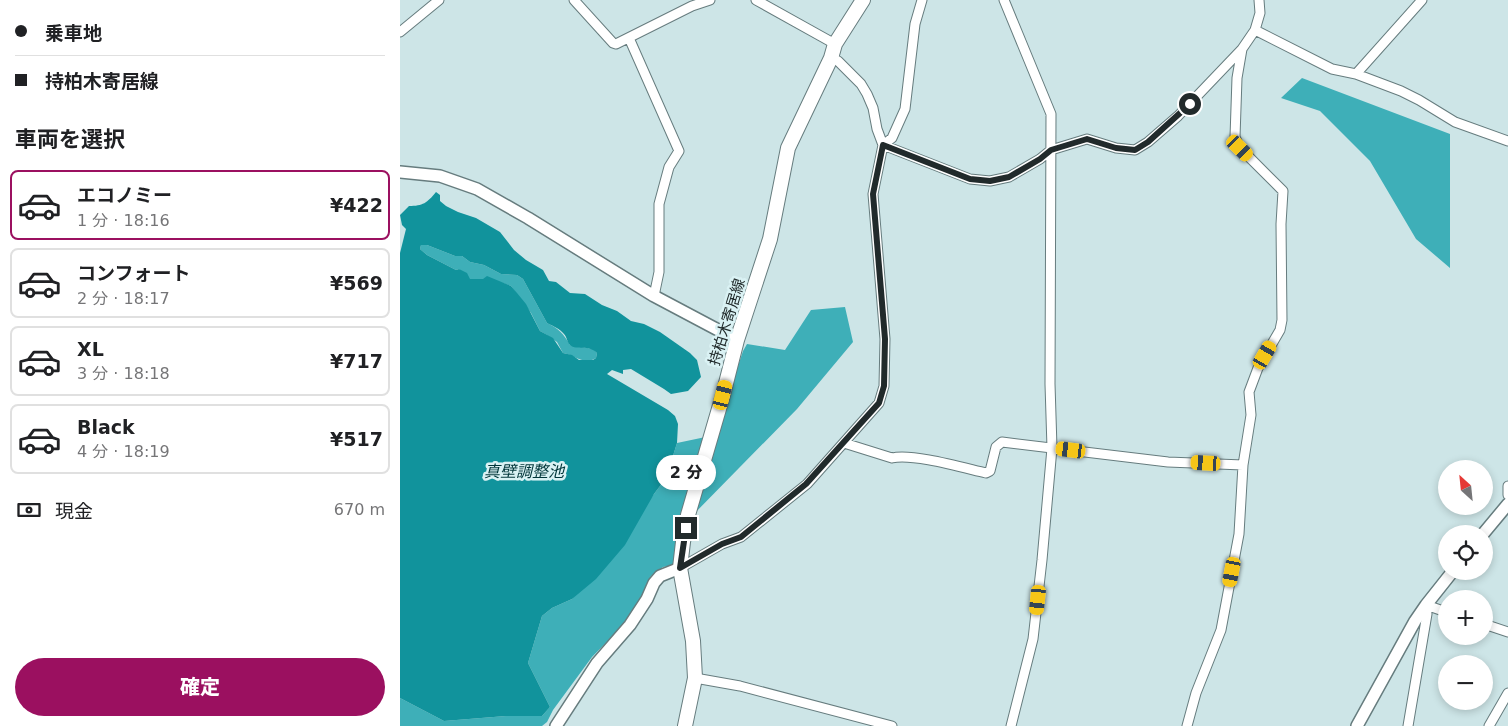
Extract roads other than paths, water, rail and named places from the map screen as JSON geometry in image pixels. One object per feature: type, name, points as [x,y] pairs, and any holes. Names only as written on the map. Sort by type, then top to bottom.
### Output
[{"type":"main road","name":"持柏木寄居線","points":[[685,726],[695,678],[693,641],[680,568],[688,515],[723,395],[736,340],[770,239],[788,148],[836,44],[863,0]]},
{"type":"street","points":[[400,32],[440,0]]},
{"type":"street","points":[[574,0],[616,44],[692,6],[710,0]]},
{"type":"street","points":[[756,0],[836,44]]},
{"type":"street","points":[[883,145],[892,138],[905,109],[914,24],[922,0]]},
{"type":"street","points":[[1004,0],[1051,114],[1050,384],[1052,448],[1033,639],[1011,726]]},
{"type":"street","points":[[883,145],[970,179],[990,181],[1009,177],[1040,159],[1051,150],[1087,139],[1116,148],[1135,150],[1148,142],[1178,116],[1242,49],[1254,30],[1260,13],[1259,0]]},
{"type":"street","points":[[1356,74],[1422,0]]},
{"type":"street","points":[[1254,30],[1332,69],[1356,74],[1401,91],[1455,122],[1508,141]]},
{"type":"street","points":[[629,38],[679,151],[669,167],[659,204],[660,272],[654,296]]},
{"type":"street","points":[[1187,726],[1196,693],[1221,630],[1239,534],[1243,465],[1251,415],[1249,392],[1258,368],[1280,330],[1282,320],[1280,224],[1283,191],[1240,148],[1235,137],[1237,78],[1242,49]]},
{"type":"street","points":[[556,726],[597,663],[630,625],[660,576],[680,568],[722,544],[741,537],[806,484],[879,403],[884,386],[885,339],[873,194],[883,145],[867,94],[861,84],[838,61],[831,58]]},
{"type":"street","points":[[400,172],[440,176],[477,189],[528,218],[654,296],[736,340]]},
{"type":"street","points":[[844,443],[892,458],[900,456],[926,460],[986,473],[990,471],[996,447],[1002,442],[1168,462],[1243,465]]},
{"type":"street","points":[[1508,486],[1508,495]]},
{"type":"street","points":[[1490,525],[1508,504]]},
{"type":"street","points":[[1357,726],[1415,621],[1446,580]]},
{"type":"street","points":[[1426,605],[1438,609]]},
{"type":"street","points":[[1408,726],[1427,614],[1426,605]]},
{"type":"street","points":[[1493,627],[1508,632]]},
{"type":"street","points":[[695,678],[740,686],[870,724],[892,726]]},
{"type":"street","points":[[1489,726],[1508,693]]},
{"type":"water","name":"真壁調整池","points":[[436,192],[440,195],[440,201],[446,206],[476,218],[500,232],[514,250],[543,270],[549,281],[556,282],[570,293],[585,294],[602,305],[617,311],[631,321],[644,324],[660,332],[697,360],[701,377],[688,391],[671,394],[631,369],[623,370],[623,374],[612,370],[607,374],[675,416],[678,424],[677,443],[666,478],[654,494],[625,545],[596,579],[572,599],[552,608],[542,616],[528,663],[550,707],[542,716],[506,716],[444,721],[400,698],[400,253],[406,229],[402,225],[400,215],[409,206],[427,201]],"holes":[[[421,245],[427,245],[455,256],[462,256],[470,262],[484,265],[501,274],[517,275],[523,279],[547,323],[562,332],[573,347],[594,350],[597,353],[596,358],[593,360],[579,360],[572,355],[563,353],[553,338],[540,331],[526,304],[511,286],[487,276],[483,279],[470,279],[467,273],[459,269],[456,270],[427,255],[420,249]]]}]
